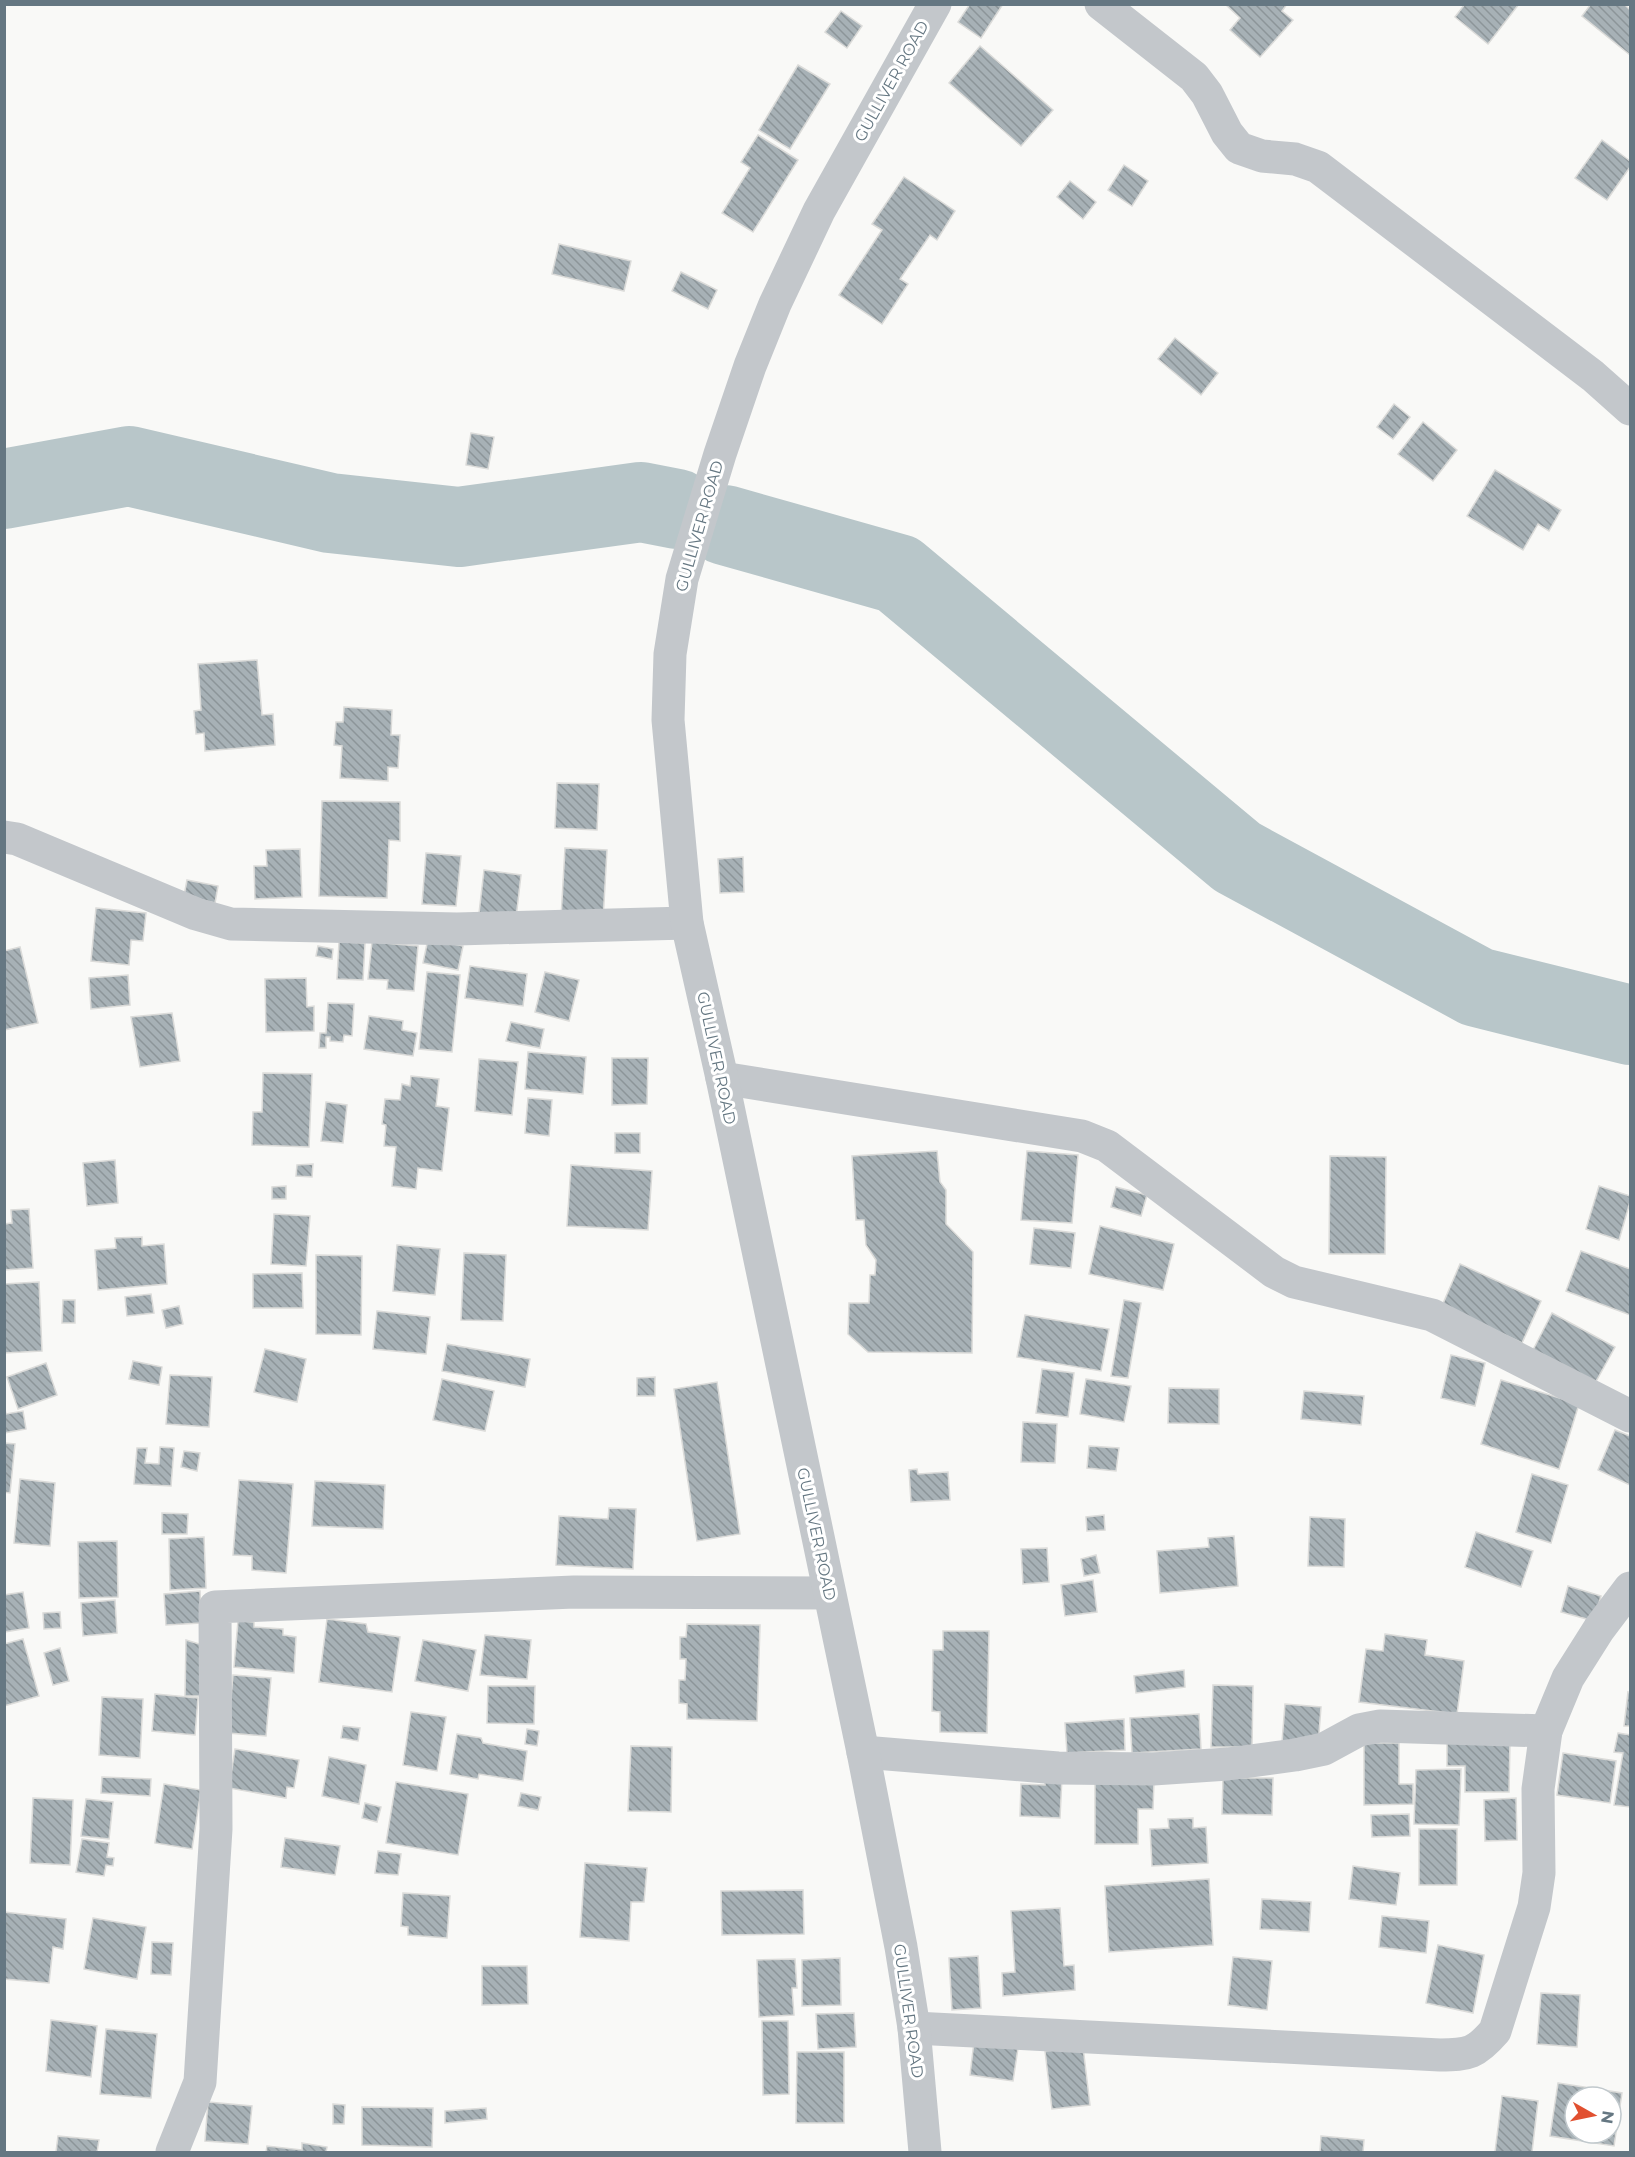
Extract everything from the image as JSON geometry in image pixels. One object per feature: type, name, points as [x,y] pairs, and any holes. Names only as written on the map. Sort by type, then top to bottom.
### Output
[{"type":"street","points":[[1101,4],[1194,77],[1207,94],[1227,134],[1239,148],[1262,156],[1295,159],[1318,167],[1593,376],[1630,409]]},
{"type":"street","name":"GULLIVER ROAD","points":[[922,9],[819,211],[775,304],[750,366],[720,454],[682,579],[670,654],[669,720],[687,923],[722,1078],[863,1752],[901,1947],[914,2028],[925,2152]]},
{"type":"street","points":[[4,837],[17,839],[196,914],[231,924],[469,929],[687,923]]},
{"type":"street","points":[[722,1078],[1082,1136],[1107,1146],[1274,1272],[1294,1282],[1431,1315],[1630,1416]]},
{"type":"street","points":[[914,2028],[1464,2055],[1483,2045],[1495,2031],[1534,1907],[1539,1873],[1539,1789],[1546,1731],[1568,1678],[1599,1629],[1630,1588]]},
{"type":"street","points":[[172,2152],[200,2082],[216,1806],[215,1607],[574,1592],[829,1593]]},
{"type":"street","points":[[863,1752],[1058,1768],[1152,1769],[1228,1764],[1295,1755],[1324,1749],[1359,1730],[1380,1726],[1546,1731]]},
{"type":"building","points":[[970,4],[1003,4],[981,38],[958,22]]},
{"type":"building","points":[[1225,4],[1287,4],[1282,11],[1293,20],[1260,57],[1230,30],[1240,18]]},
{"type":"building","points":[[1465,4],[1519,4],[1488,44],[1455,17]]},
{"type":"building","points":[[1591,4],[1624,4],[1630,10],[1630,55],[1582,16]]},
{"type":"building","points":[[841,11],[862,26],[847,48],[825,32]]},
{"type":"building","points":[[980,46],[1053,110],[1021,146],[949,83]]},
{"type":"building","points":[[798,65],[830,84],[790,149],[759,130]]},
{"type":"building","points":[[758,135],[798,160],[753,232],[722,213],[750,168],[741,162]]},
{"type":"building","points":[[1602,140],[1630,161],[1630,167],[1607,200],[1575,178]]},
{"type":"building","points":[[1124,165],[1148,181],[1132,206],[1108,190]]},
{"type":"building","points":[[904,177],[955,211],[937,240],[930,235],[900,279],[908,284],[882,324],[839,295],[882,230],[872,224]]},
{"type":"building","points":[[1070,181],[1096,202],[1083,219],[1057,197]]},
{"type":"building","points":[[559,244],[631,261],[624,291],[552,274]]},
{"type":"building","points":[[681,272],[717,290],[708,309],[672,291]]},
{"type":"building","points":[[1175,338],[1218,373],[1201,395],[1158,359]]},
{"type":"building","points":[[1394,404],[1410,417],[1393,439],[1377,427]]},
{"type":"building","points":[[1423,422],[1457,450],[1433,481],[1398,454]]},
{"type":"building","points":[[471,433],[494,437],[488,469],[466,465]]},
{"type":"building","points":[[1495,470],[1561,510],[1549,531],[1538,524],[1523,550],[1467,516]]},
{"type":"building","points":[[257,660],[262,715],[273,714],[275,745],[205,751],[204,733],[196,734],[194,711],[201,710],[198,664]]},
{"type":"building","points":[[344,707],[392,710],[391,735],[400,735],[398,768],[388,767],[388,781],[340,778],[342,746],[334,745],[336,722],[343,722]]},
{"type":"building","points":[[557,783],[599,784],[597,830],[555,828]]},
{"type":"building","points":[[322,801],[400,802],[400,841],[389,840],[387,898],[319,896]]},
{"type":"building","points":[[565,848],[607,850],[603,920],[561,918]]},
{"type":"building","points":[[300,849],[302,897],[255,899],[254,866],[267,866],[266,850]]},
{"type":"building","points":[[426,853],[461,856],[456,906],[422,904]]},
{"type":"building","points":[[743,857],[744,892],[720,893],[718,859]]},
{"type":"building","points":[[484,870],[521,875],[516,918],[479,913]]},
{"type":"building","points":[[187,880],[218,886],[215,903],[184,896]]},
{"type":"building","points":[[96,908],[146,913],[143,941],[131,940],[129,965],[91,961]]},
{"type":"building","points":[[428,939],[463,946],[458,970],[423,963]]},
{"type":"building","points":[[339,942],[365,943],[363,980],[337,979]]},
{"type":"building","points":[[372,942],[418,946],[414,991],[387,989],[388,980],[368,979]]},
{"type":"building","points":[[318,946],[333,949],[332,959],[316,956]]},
{"type":"building","points":[[20,947],[38,1023],[4,1030],[4,951]]},
{"type":"building","points":[[470,966],[527,974],[523,1006],[465,998]]},
{"type":"building","points":[[427,972],[460,975],[452,1052],[419,1049]]},
{"type":"building","points":[[545,972],[579,980],[569,1021],[535,1012]]},
{"type":"building","points":[[128,975],[130,1005],[91,1009],[89,978]]},
{"type":"building","points":[[306,978],[307,1007],[314,1006],[314,1031],[266,1032],[265,979]]},
{"type":"building","points":[[328,1003],[354,1004],[352,1036],[344,1035],[343,1042],[330,1041],[330,1037],[326,1037],[326,1048],[319,1048],[320,1033],[326,1033]]},
{"type":"building","points":[[172,1013],[180,1061],[140,1067],[131,1017]]},
{"type":"building","points":[[369,1016],[403,1021],[402,1030],[417,1033],[413,1056],[364,1049]]},
{"type":"building","points":[[511,1022],[544,1029],[540,1048],[506,1041]]},
{"type":"building","points":[[528,1052],[586,1057],[583,1094],[525,1089]]},
{"type":"building","points":[[612,1058],[648,1058],[647,1104],[612,1105]]},
{"type":"building","points":[[479,1059],[518,1062],[512,1115],[475,1111]]},
{"type":"building","points":[[263,1073],[312,1074],[309,1147],[252,1145],[253,1112],[262,1112]]},
{"type":"building","points":[[411,1076],[439,1079],[436,1106],[449,1108],[442,1171],[418,1168],[416,1189],[392,1186],[396,1147],[384,1146],[386,1125],[382,1124],[385,1099],[400,1100],[402,1084],[410,1086]]},
{"type":"building","points":[[528,1098],[552,1100],[549,1136],[525,1133]]},
{"type":"building","points":[[326,1102],[347,1105],[343,1143],[321,1141]]},
{"type":"building","points":[[615,1133],[640,1133],[640,1153],[615,1153]]},
{"type":"building","points":[[937,1151],[940,1182],[946,1190],[946,1224],[973,1252],[972,1353],[868,1352],[848,1334],[849,1303],[869,1303],[870,1275],[875,1275],[876,1260],[866,1245],[864,1220],[856,1220],[852,1156]]},
{"type":"building","points":[[1027,1151],[1078,1155],[1072,1223],[1021,1220]]},
{"type":"building","points":[[1330,1156],[1386,1157],[1385,1254],[1329,1254]]},
{"type":"building","points":[[115,1160],[118,1203],[87,1206],[83,1163]]},
{"type":"building","points":[[313,1164],[312,1177],[296,1176],[297,1165]]},
{"type":"building","points":[[571,1165],[652,1171],[648,1230],[567,1226]]},
{"type":"building","points":[[286,1186],[286,1199],[272,1199],[272,1187]]},
{"type":"building","points":[[1599,1186],[1630,1196],[1619,1240],[1586,1229]]},
{"type":"building","points":[[1116,1187],[1147,1195],[1141,1216],[1111,1207]]},
{"type":"building","points":[[29,1209],[33,1268],[4,1270],[4,1224],[12,1223],[11,1210]]},
{"type":"building","points":[[274,1214],[310,1216],[306,1266],[271,1264]]},
{"type":"building","points":[[1100,1226],[1174,1244],[1163,1290],[1089,1274]]},
{"type":"building","points":[[1034,1228],[1075,1233],[1071,1268],[1030,1264]]},
{"type":"building","points":[[142,1237],[142,1246],[164,1244],[167,1284],[98,1290],[95,1250],[116,1248],[115,1238]]},
{"type":"building","points":[[397,1245],[440,1249],[435,1295],[393,1291]]},
{"type":"building","points":[[1581,1251],[1630,1269],[1630,1315],[1566,1291]]},
{"type":"building","points":[[464,1253],[506,1255],[503,1321],[461,1320]]},
{"type":"building","points":[[316,1255],[362,1256],[361,1335],[316,1334]]},
{"type":"building","points":[[1460,1264],[1541,1301],[1522,1343],[1442,1306]]},
{"type":"building","points":[[302,1273],[303,1308],[253,1308],[253,1274]]},
{"type":"building","points":[[39,1282],[42,1351],[4,1353],[4,1284]]},
{"type":"building","points":[[151,1294],[154,1313],[127,1316],[125,1297]]},
{"type":"building","points":[[63,1300],[75,1300],[75,1323],[62,1323]]},
{"type":"building","points":[[1124,1300],[1141,1303],[1128,1378],[1111,1376]]},
{"type":"building","points":[[179,1306],[183,1324],[166,1328],[162,1310]]},
{"type":"building","points":[[377,1311],[430,1317],[426,1354],[373,1349]]},
{"type":"building","points":[[1552,1313],[1615,1347],[1594,1385],[1532,1352]]},
{"type":"building","points":[[1025,1315],[1109,1329],[1101,1371],[1017,1357]]},
{"type":"building","points":[[447,1344],[530,1359],[525,1387],[442,1371]]},
{"type":"building","points":[[265,1349],[306,1359],[297,1402],[254,1392]]},
{"type":"building","points":[[1451,1355],[1485,1363],[1475,1406],[1441,1398]]},
{"type":"building","points":[[133,1361],[162,1367],[159,1385],[129,1379]]},
{"type":"building","points":[[46,1363],[57,1395],[18,1409],[7,1377]]},
{"type":"building","points":[[1042,1369],[1074,1373],[1068,1417],[1036,1413]]},
{"type":"building","points":[[170,1375],[212,1377],[209,1427],[166,1424]]},
{"type":"building","points":[[655,1377],[655,1396],[637,1396],[637,1378]]},
{"type":"building","points":[[442,1379],[494,1391],[485,1431],[433,1420]]},
{"type":"building","points":[[1086,1379],[1131,1386],[1124,1422],[1080,1414]]},
{"type":"building","points":[[1501,1380],[1579,1404],[1559,1469],[1481,1444]]},
{"type":"building","points":[[717,1382],[740,1534],[697,1541],[674,1389]]},
{"type":"building","points":[[1169,1388],[1219,1389],[1219,1424],[1168,1423]]},
{"type":"building","points":[[1304,1391],[1364,1396],[1361,1425],[1301,1419]]},
{"type":"building","points":[[4,1406],[6,1414],[23,1411],[26,1429],[4,1433]]},
{"type":"building","points":[[1023,1422],[1057,1424],[1055,1463],[1021,1462]]},
{"type":"building","points":[[1615,1430],[1630,1436],[1630,1485],[1598,1470]]},
{"type":"building","points":[[4,1443],[15,1444],[10,1493],[4,1492]]},
{"type":"building","points":[[1089,1446],[1119,1448],[1116,1471],[1087,1468]]},
{"type":"building","points":[[160,1447],[174,1448],[171,1486],[134,1484],[137,1448],[147,1448],[145,1463],[159,1464]]},
{"type":"building","points":[[184,1451],[200,1453],[197,1471],[181,1467]]},
{"type":"building","points":[[917,1469],[918,1474],[948,1472],[950,1500],[911,1502],[909,1470]]},
{"type":"building","points":[[1532,1474],[1568,1485],[1551,1543],[1516,1532]]},
{"type":"building","points":[[20,1479],[55,1483],[50,1546],[14,1543]]},
{"type":"building","points":[[239,1480],[293,1484],[286,1573],[252,1570],[252,1556],[233,1555]]},
{"type":"building","points":[[315,1481],[385,1485],[383,1529],[312,1526]]},
{"type":"building","points":[[609,1508],[636,1509],[633,1569],[556,1565],[559,1516],[608,1519]]},
{"type":"building","points":[[162,1513],[188,1514],[187,1534],[162,1534]]},
{"type":"building","points":[[1104,1515],[1105,1530],[1087,1531],[1086,1517]]},
{"type":"building","points":[[1310,1517],[1345,1519],[1344,1567],[1308,1566]]},
{"type":"building","points":[[1476,1532],[1533,1551],[1521,1587],[1465,1567]]},
{"type":"building","points":[[1234,1536],[1238,1586],[1160,1593],[1157,1551],[1209,1547],[1208,1538]]},
{"type":"building","points":[[204,1537],[206,1588],[170,1590],[169,1539]]},
{"type":"building","points":[[117,1541],[118,1597],[79,1598],[78,1542]]},
{"type":"building","points":[[1047,1548],[1049,1582],[1023,1584],[1021,1549]]},
{"type":"building","points":[[1096,1555],[1100,1573],[1084,1576],[1081,1559]]},
{"type":"building","points":[[1093,1580],[1097,1612],[1065,1616],[1061,1585]]},
{"type":"building","points":[[1568,1586],[1601,1596],[1594,1621],[1561,1612]]},
{"type":"building","points":[[200,1591],[201,1623],[166,1625],[164,1594]]},
{"type":"building","points":[[23,1592],[29,1628],[4,1632],[4,1595]]},
{"type":"building","points":[[115,1600],[117,1633],[83,1636],[81,1603]]},
{"type":"building","points":[[60,1612],[61,1628],[44,1629],[43,1613]]},
{"type":"building","points":[[327,1619],[366,1624],[368,1632],[400,1637],[392,1692],[319,1682]]},
{"type":"building","points":[[238,1621],[254,1622],[254,1627],[283,1629],[283,1635],[296,1637],[294,1673],[234,1667]]},
{"type":"building","points":[[687,1624],[760,1625],[757,1721],[687,1719],[687,1704],[679,1703],[679,1680],[685,1680],[686,1659],[680,1659],[680,1637],[686,1637]]},
{"type":"building","points":[[943,1631],[989,1631],[987,1733],[940,1732],[940,1712],[932,1711],[933,1650],[943,1650]]},
{"type":"building","points":[[1385,1634],[1427,1640],[1425,1655],[1464,1661],[1457,1714],[1359,1702],[1366,1649],[1383,1651]]},
{"type":"building","points":[[485,1635],[531,1640],[527,1679],[480,1675]]},
{"type":"building","points":[[23,1639],[39,1696],[4,1706],[4,1644]]},
{"type":"building","points":[[186,1640],[206,1646],[206,1696],[185,1696]]},
{"type":"building","points":[[423,1640],[476,1650],[468,1691],[415,1681]]},
{"type":"building","points":[[60,1648],[69,1681],[53,1685],[44,1653]]},
{"type":"building","points":[[1184,1670],[1185,1687],[1136,1693],[1134,1676]]},
{"type":"building","points":[[233,1675],[271,1678],[266,1736],[228,1733]]},
{"type":"building","points":[[1213,1685],[1253,1686],[1252,1747],[1211,1747]]},
{"type":"building","points":[[488,1686],[535,1686],[534,1724],[487,1723]]},
{"type":"building","points":[[1628,1692],[1630,1693],[1630,1726],[1624,1726]]},
{"type":"building","points":[[155,1694],[198,1698],[195,1735],[152,1731]]},
{"type":"building","points":[[102,1697],[143,1699],[140,1758],[99,1755]]},
{"type":"building","points":[[1285,1704],[1321,1707],[1318,1746],[1282,1742]]},
{"type":"building","points":[[411,1712],[446,1717],[437,1771],[403,1765]]},
{"type":"building","points":[[1199,1714],[1201,1749],[1132,1753],[1130,1718]]},
{"type":"building","points":[[1124,1719],[1125,1750],[1067,1753],[1065,1723]]},
{"type":"building","points":[[343,1726],[360,1728],[358,1741],[341,1738]]},
{"type":"building","points":[[527,1729],[539,1731],[537,1746],[525,1744]]},
{"type":"building","points":[[1618,1733],[1630,1735],[1630,1807],[1614,1805],[1623,1753],[1614,1752]]},
{"type":"building","points":[[457,1734],[481,1738],[483,1743],[527,1751],[523,1781],[479,1774],[478,1779],[450,1774]]},
{"type":"building","points":[[1447,1739],[1510,1740],[1509,1792],[1465,1792],[1465,1766],[1447,1766]]},
{"type":"building","points":[[1364,1743],[1399,1743],[1399,1784],[1413,1784],[1413,1804],[1364,1805]]},
{"type":"building","points":[[631,1746],[672,1747],[671,1812],[628,1811]]},
{"type":"building","points":[[235,1749],[299,1760],[294,1788],[287,1787],[286,1798],[229,1788]]},
{"type":"building","points":[[1563,1753],[1616,1761],[1610,1803],[1557,1795]]},
{"type":"building","points":[[329,1757],[366,1765],[359,1804],[322,1796]]},
{"type":"building","points":[[1461,1769],[1459,1825],[1414,1824],[1416,1770]]},
{"type":"building","points":[[1044,1776],[1062,1777],[1060,1818],[1020,1816],[1021,1784],[1045,1785]]},
{"type":"building","points":[[102,1777],[151,1779],[150,1796],[101,1793]]},
{"type":"building","points":[[1223,1778],[1273,1778],[1272,1815],[1222,1814]]},
{"type":"building","points":[[1095,1781],[1154,1781],[1153,1809],[1138,1809],[1138,1844],[1095,1844]]},
{"type":"building","points":[[396,1782],[468,1794],[458,1855],[386,1843]]},
{"type":"building","points":[[164,1784],[201,1790],[192,1849],[155,1843]]},
{"type":"building","points":[[521,1793],[541,1797],[538,1810],[518,1806]]},
{"type":"building","points":[[33,1798],[73,1800],[70,1865],[30,1863]]},
{"type":"building","points":[[1516,1798],[1517,1840],[1485,1841],[1484,1800]]},
{"type":"building","points":[[86,1799],[113,1802],[109,1839],[81,1836]]},
{"type":"building","points":[[365,1803],[381,1807],[377,1822],[362,1818]]},
{"type":"building","points":[[1409,1814],[1410,1836],[1372,1837],[1371,1815]]},
{"type":"building","points":[[1193,1818],[1193,1828],[1206,1827],[1208,1863],[1152,1866],[1150,1829],[1169,1828],[1168,1819]]},
{"type":"building","points":[[1419,1829],[1457,1829],[1457,1885],[1419,1885]]},
{"type":"building","points":[[285,1838],[340,1846],[335,1875],[281,1867]]},
{"type":"building","points":[[82,1839],[109,1843],[107,1857],[114,1858],[113,1866],[106,1865],[104,1876],[76,1872]]},
{"type":"building","points":[[378,1851],[401,1854],[398,1875],[375,1873]]},
{"type":"building","points":[[585,1863],[647,1868],[644,1902],[631,1902],[629,1941],[580,1937]]},
{"type":"building","points":[[1353,1866],[1400,1873],[1396,1905],[1349,1899]]},
{"type":"building","points":[[1209,1879],[1213,1945],[1109,1952],[1105,1886]]},
{"type":"building","points":[[803,1890],[804,1934],[722,1935],[721,1891]]},
{"type":"building","points":[[403,1893],[450,1896],[447,1938],[408,1935],[408,1927],[401,1926]]},
{"type":"building","points":[[1262,1899],[1311,1902],[1309,1932],[1260,1929]]},
{"type":"building","points":[[1060,1908],[1064,1966],[1074,1965],[1075,1990],[1003,1996],[1002,1973],[1015,1972],[1011,1911]]},
{"type":"building","points":[[4,1912],[66,1919],[63,1949],[53,1947],[49,1983],[4,1979]]},
{"type":"building","points":[[1382,1916],[1429,1921],[1426,1953],[1379,1947]]},
{"type":"building","points":[[93,1918],[146,1927],[137,1979],[84,1969]]},
{"type":"building","points":[[152,1942],[173,1943],[171,1975],[151,1974]]},
{"type":"building","points":[[1438,1945],[1484,1955],[1473,2013],[1426,2003]]},
{"type":"building","points":[[978,1956],[981,2008],[952,2010],[949,1958]]},
{"type":"building","points":[[1233,1957],[1272,1961],[1267,2010],[1228,2005]]},
{"type":"building","points":[[840,1958],[841,2005],[802,2006],[802,1960]]},
{"type":"building","points":[[795,1959],[797,1988],[792,1988],[794,2015],[759,2017],[757,1960]]},
{"type":"building","points":[[482,1966],[527,1966],[528,2004],[482,2005]]},
{"type":"building","points":[[1541,1993],[1580,1995],[1577,2047],[1537,2044]]},
{"type":"building","points":[[854,2013],[856,2047],[818,2049],[816,2014]]},
{"type":"building","points":[[51,2020],[97,2026],[91,2077],[46,2071]]},
{"type":"building","points":[[762,2021],[788,2021],[789,2094],[763,2095]]},
{"type":"building","points":[[106,2029],[157,2034],[151,2098],[100,2094]]},
{"type":"building","points":[[974,2042],[1018,2048],[1013,2081],[970,2075]]},
{"type":"building","points":[[1083,2047],[1090,2105],[1052,2109],[1045,2051]]},
{"type":"building","points":[[797,2052],[844,2052],[844,2123],[796,2123]]},
{"type":"building","points":[[1558,2083],[1571,2085],[1563,2085],[1563,2138],[1550,2136]]},
{"type":"building","points":[[1502,2096],[1538,2101],[1532,2152],[1495,2152]]},
{"type":"building","points":[[208,2102],[252,2106],[248,2144],[205,2141]]},
{"type":"building","points":[[333,2104],[345,2105],[344,2124],[333,2124]]},
{"type":"building","points":[[362,2107],[433,2108],[432,2147],[362,2145]]},
{"type":"building","points":[[486,2108],[487,2119],[445,2123],[445,2111]]},
{"type":"building","points":[[58,2136],[99,2140],[97,2152],[56,2152]]},
{"type":"building","points":[[1321,2136],[1364,2140],[1363,2152],[1320,2152]]},
{"type":"building","points":[[302,2143],[327,2147],[326,2152],[266,2152],[267,2146],[302,2150]]},
{"type":"waterway","points":[[4,489],[129,466],[330,513],[459,527],[641,502],[677,509]]},
{"type":"waterway","points":[[725,525],[898,574],[1237,857],[1477,987],[1630,1025]]}]
